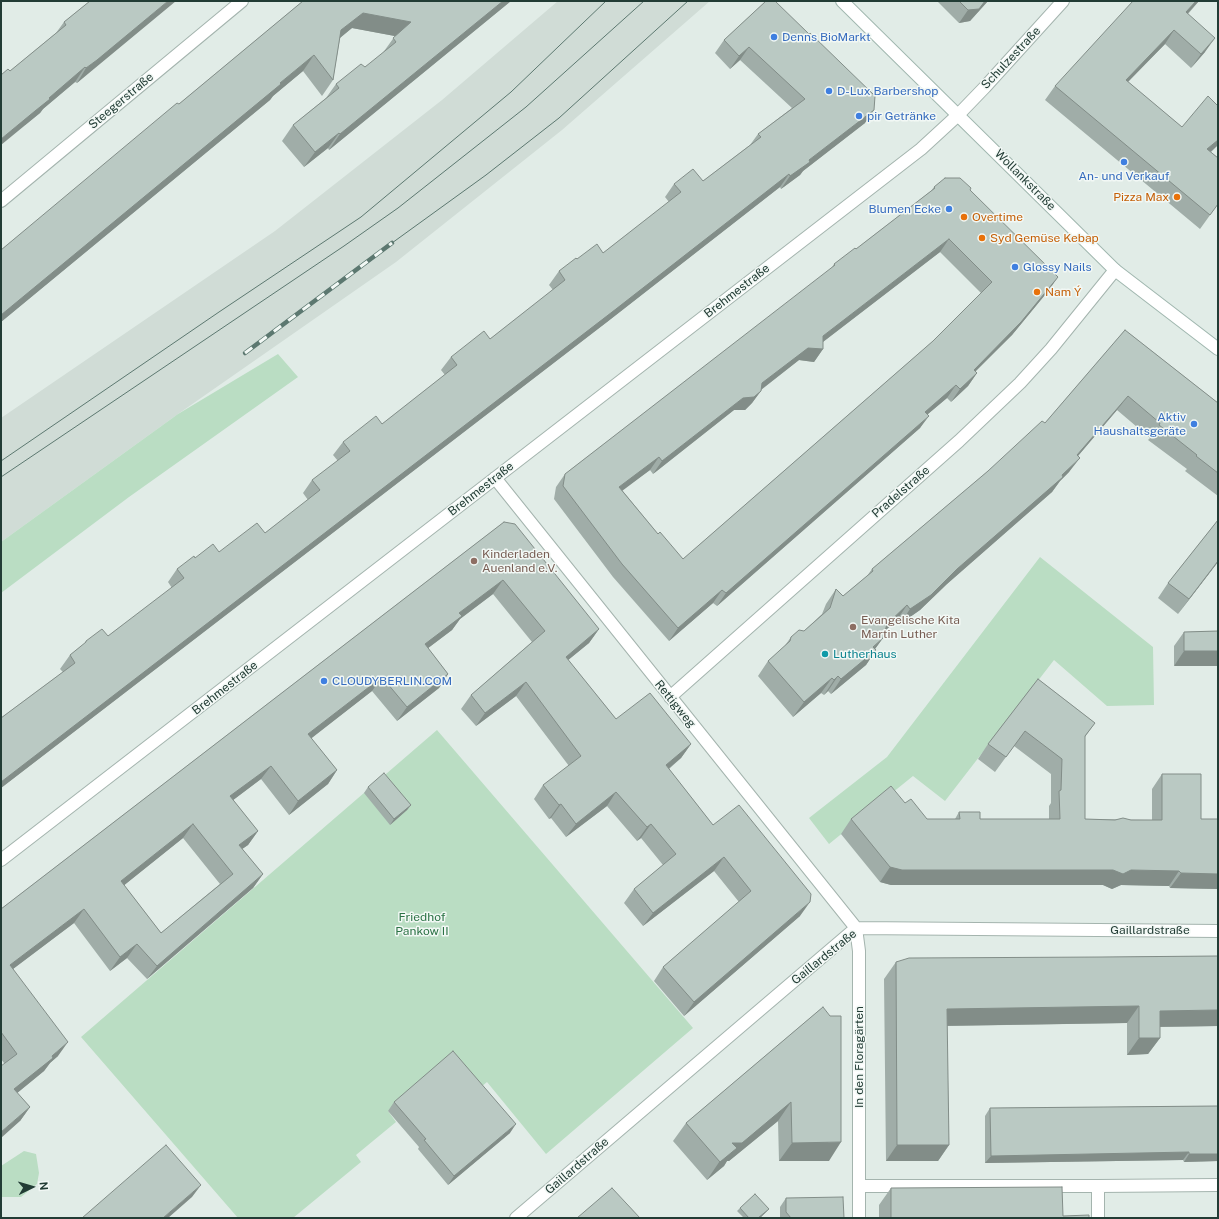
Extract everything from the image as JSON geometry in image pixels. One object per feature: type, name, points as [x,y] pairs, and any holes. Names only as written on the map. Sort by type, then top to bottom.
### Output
[{"type":"street","name":"Steegerstraße","points":[[1,201],[242,1]]},
{"type":"street","name":"Wollankstraße","points":[[842,1],[1115,270],[1218,348]]},
{"type":"street","name":"Schulzestraße","points":[[958,115],[1063,1]]},
{"type":"street","name":"Brehmestraße","points":[[1,860],[916,153],[958,115]]},
{"type":"street","name":"Pradelstraße","points":[[670,697],[959,441],[1020,383],[1051,349],[1115,270]]},
{"type":"street","name":"Rettigweg","points":[[496,478],[856,928]]},
{"type":"street","name":"Gaillardstraße","points":[[516,1218],[856,928],[1218,931]]},
{"type":"street","name":"In den Floragärten","points":[[856,928],[858,952],[859,1218]]},
{"type":"street","points":[[859,1186],[1218,1185]]},
{"type":"street","points":[[1098,1186],[1098,1218]]},
{"type":"shaded area","points":[[558,1],[710,1],[562,130],[396,262],[178,414],[1,542],[1,418],[275,231],[442,100]]},
{"type":"green space","points":[[278,354],[298,377],[129,497],[1,593],[1,542],[178,414]]},
{"type":"green space","points":[[1040,557],[1153,647],[1154,705],[1107,706],[1054,660],[945,801],[913,776],[829,844],[809,818],[887,757]]},
{"type":"green space","name":"Friedhof Pankow II","points":[[437,730],[693,1028],[546,1154],[487,1082],[475,1092],[388,1111],[396,1122],[356,1155],[361,1162],[293,1218],[238,1218],[81,1037]]},
{"type":"green space","points":[[24,1151],[36,1154],[39,1173],[37,1184],[21,1197],[2,1197],[1,1166]]},
{"type":"building","points":[[90,1],[168,1],[97,60],[86,68],[85,67],[49,98],[50,99],[1,139],[1,75],[8,69],[10,71],[66,25],[64,22]]},
{"type":"building","points":[[303,1],[503,1],[340,134],[339,133],[315,152],[293,125],[339,88],[336,84],[361,64],[365,67],[396,42],[393,38],[411,22],[363,13],[341,30],[333,80],[314,55],[280,83],[281,84],[1,315],[1,250],[177,103],[179,104]]},
{"type":"building","points":[[766,1],[775,1],[875,96],[874,110],[809,160],[810,162],[790,176],[789,174],[616,309],[1,782],[1,718],[75,663],[70,655],[86,641],[102,629],[108,636],[184,578],[177,569],[194,556],[195,558],[213,544],[219,552],[257,523],[265,533],[320,490],[312,480],[350,451],[343,442],[376,416],[382,424],[457,365],[451,357],[484,331],[490,339],[565,280],[559,271],[576,258],[577,259],[597,244],[603,253],[681,192],[674,184],[693,169],[703,181],[761,137],[758,134],[805,99],[749,47],[739,56],[724,40]]},
{"type":"building","points":[[959,1],[985,1],[979,9],[968,10]]},
{"type":"building","points":[[1133,1],[1196,1],[1186,12],[1215,38],[1201,54],[1174,30],[1126,80],[1182,127],[1208,96],[1218,106],[1218,140],[1207,149],[1218,158],[1218,204],[1210,215],[1055,86]]},
{"type":"building","points":[[945,178],[960,178],[971,188],[970,190],[1058,277],[1021,322],[974,370],[977,373],[960,389],[956,385],[925,412],[929,416],[726,593],[722,590],[678,628],[622,564],[563,486],[565,474],[835,265],[834,264],[855,248],[856,249],[935,188],[934,187]],"holes":[[[949,239],[992,282],[933,341],[683,559],[660,532],[658,534],[619,487],[659,457],[662,461],[743,398],[754,397],[761,391],[762,383],[808,348],[823,349],[823,336]]]},
{"type":"building","points":[[1125,330],[1218,403],[1218,473],[1159,425],[1160,423],[1128,396],[1077,455],[1080,458],[1062,475],[1063,477],[957,569],[931,595],[910,609],[907,605],[887,624],[883,638],[873,647],[876,650],[841,679],[838,676],[834,680],[832,678],[804,702],[768,661],[790,641],[791,637],[799,630],[804,631],[830,608],[836,589],[843,596],[873,571],[872,569],[988,471],[1042,421],[1045,423]]},
{"type":"building","points":[[1218,520],[1218,561],[1189,599],[1168,583]]},
{"type":"building","points":[[504,522],[515,524],[599,629],[566,657],[616,719],[650,693],[691,744],[666,765],[713,825],[739,805],[811,894],[810,902],[694,1002],[663,967],[751,891],[724,857],[653,913],[634,889],[676,854],[651,824],[647,827],[616,792],[576,824],[561,804],[559,805],[543,785],[581,756],[526,682],[485,713],[471,695],[545,631],[503,580],[459,613],[462,616],[425,644],[448,674],[407,707],[382,677],[308,734],[337,770],[298,801],[271,766],[230,796],[258,831],[239,845],[263,874],[157,966],[137,944],[120,957],[84,909],[10,965],[68,1042],[52,1056],[53,1058],[14,1089],[30,1107],[1,1132],[1,1066],[17,1054],[1,1032],[1,909]],"holes":[[[193,824],[233,874],[161,933],[121,881]]]},
{"type":"building","points":[[1218,631],[1218,651],[1184,651],[1184,632]]},
{"type":"building","points":[[1038,679],[1095,723],[1085,736],[1085,819],[1115,820],[1123,818],[1131,820],[1162,820],[1162,774],[1201,774],[1201,819],[1218,819],[1218,874],[1181,873],[1179,871],[1131,870],[1123,874],[1113,870],[902,870],[890,867],[851,819],[891,786],[905,803],[911,799],[927,819],[960,819],[959,812],[980,812],[980,819],[1060,819],[1059,791],[1061,790],[1062,759],[1025,731],[1006,757],[988,744]]},
{"type":"building","points":[[384,773],[411,805],[394,819],[368,787]]},
{"type":"building","points":[[1218,956],[1218,1010],[1160,1011],[1160,1038],[1139,1038],[1139,1006],[947,1009],[949,1145],[897,1145],[896,962],[909,958]]},
{"type":"building","points":[[823,1007],[830,1016],[841,1016],[841,1142],[792,1143],[791,1102],[742,1143],[732,1143],[737,1148],[720,1162],[686,1123]]},
{"type":"building","points":[[453,1051],[516,1124],[454,1176],[424,1140],[426,1139],[394,1102]]},
{"type":"building","points":[[1218,1106],[1218,1154],[1189,1154],[1189,1152],[991,1156],[990,1108]]},
{"type":"building","points":[[166,1145],[201,1185],[163,1218],[82,1218]]},
{"type":"building","points":[[1062,1187],[1063,1216],[1089,1215],[1089,1218],[891,1218],[891,1188]]},
{"type":"building","points":[[612,1188],[640,1218],[577,1218]]},
{"type":"building","points":[[755,1194],[769,1209],[758,1218],[749,1218],[740,1208]]},
{"type":"building","points":[[843,1197],[844,1218],[791,1218],[786,1212],[786,1198]]},
{"type":"tram line","points":[[1,461],[361,217],[511,92],[606,1]]},
{"type":"tram line","points":[[1,477],[398,208],[526,107],[644,1]]},
{"type":"tram line","points":[[392,243],[486,175],[559,118],[688,1]]},
{"type":"railway","points":[[245,353],[392,243]]},
{"type":"place","name":"Denns BioMarkt","points":[[774,37]]},
{"type":"place","name":"D-Lux Barbershop","points":[[829,91]]},
{"type":"place","name":"pir Getränke","points":[[859,116]]},
{"type":"place","name":"An- und Verkauf","points":[[1124,162]]},
{"type":"place","name":"Pizza Max","points":[[1177,197]]},
{"type":"place","name":"Blumen Ecke","points":[[949,209]]},
{"type":"place","name":"Overtime","points":[[964,217]]},
{"type":"place","name":"Syd Gemüse Kebap","points":[[982,238]]},
{"type":"place","name":"Glossy Nails","points":[[1015,267]]},
{"type":"place","name":"Nam Ý","points":[[1037,292]]},
{"type":"place","name":"Aktiv Haushaltsgeräte","points":[[1194,424]]},
{"type":"place","name":"Kinderladen Auenland e.V.","points":[[474,561]]},
{"type":"place","name":"Evangelische Kita Martin Luther","points":[[853,627]]},
{"type":"place","name":"Lutherhaus","points":[[825,654]]},
{"type":"place","name":"CLOUDYBERLIN.COM","points":[[324,681]]}]
